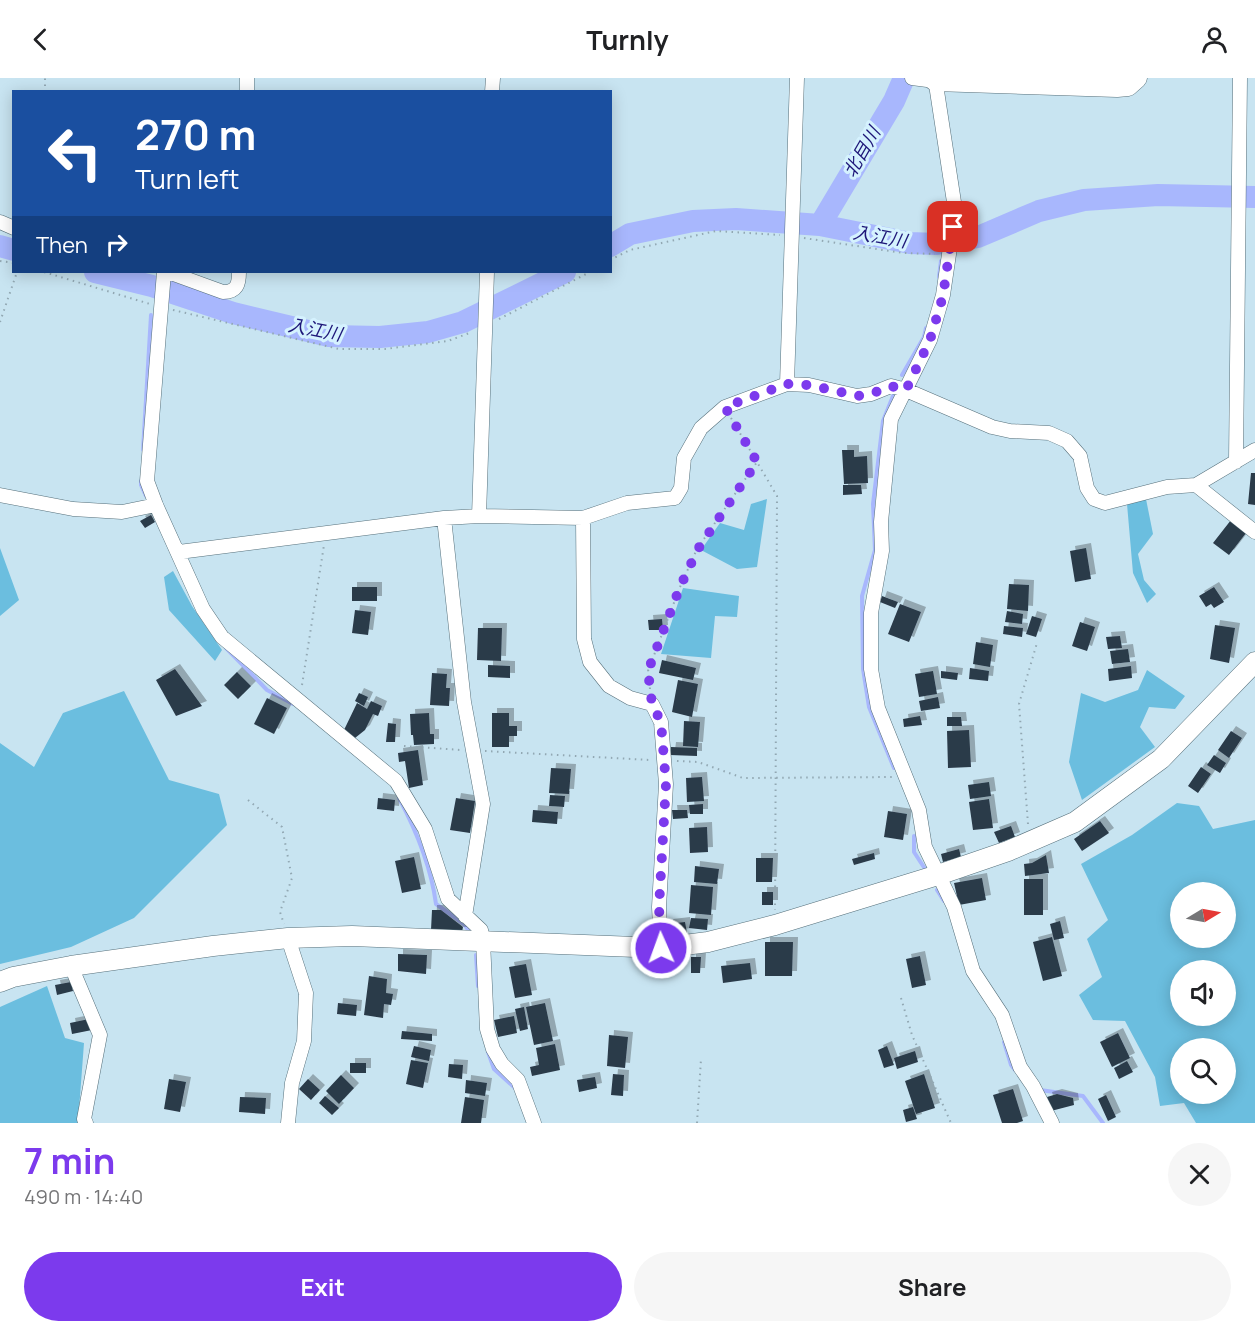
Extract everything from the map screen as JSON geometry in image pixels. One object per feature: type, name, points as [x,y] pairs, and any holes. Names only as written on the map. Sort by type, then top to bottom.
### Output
[{"type":"street","points":[[787,384],[797,78]]},
{"type":"street","points":[[912,78],[1117,87],[1128,86],[1137,78]]},
{"type":"street","points":[[1236,462],[1240,78]]},
{"type":"street","points":[[930,79],[953,191],[953,227],[943,296],[930,340],[891,419],[881,522],[882,551],[871,613],[872,669],[878,708],[919,810],[925,847],[954,908],[973,971],[1002,1015],[1020,1066],[1052,1123]]},
{"type":"street","points":[[239,273],[239,283],[230,292],[223,292],[165,274],[147,481],[203,609],[222,637],[396,781],[425,829],[448,899],[481,930],[487,1029],[493,1049],[502,1064],[518,1080],[534,1123]]},
{"type":"street","points":[[479,516],[487,273]]},
{"type":"street","points":[[179,552],[444,518],[479,516],[583,518],[627,503],[675,498],[681,489],[684,458],[701,428],[725,407],[787,384],[809,385],[858,396],[871,394],[891,386],[906,390],[992,427],[1010,432],[1049,433],[1067,441],[1080,456],[1087,488],[1094,499],[1105,503],[1167,487],[1196,485],[1255,450]]},
{"type":"street","points":[[1196,485],[1255,532]]},
{"type":"street","points":[[0,495],[73,509],[122,512],[156,504]]},
{"type":"street","points":[[444,518],[464,702],[483,804],[465,916]]},
{"type":"street","points":[[583,518],[584,639],[590,662],[609,686],[630,698],[652,704],[661,722],[666,784],[659,907],[661,948]]},
{"type":"street","points":[[0,982],[13,977],[71,966],[288,938],[352,936],[661,948],[708,942],[775,925],[938,874],[1075,822],[1161,759],[1255,662]]},
{"type":"street","points":[[288,938],[306,993],[304,1041],[292,1083],[288,1123]]},
{"type":"street","points":[[71,966],[100,1035],[84,1119],[86,1123]]},
{"type":"path","points":[[0,322],[17,273]]},
{"type":"path","points":[[47,273],[161,308],[339,349],[385,349],[448,341],[485,327],[588,273]]},
{"type":"path","points":[[725,407],[777,495],[775,925]]},
{"type":"path","points":[[652,704],[648,671],[680,587],[698,549],[757,462]]},
{"type":"path","points":[[299,701],[326,534]]},
{"type":"path","points":[[1029,841],[1019,704],[1037,644]]},
{"type":"path","points":[[248,800],[282,827],[292,878],[280,912],[288,938]]},
{"type":"path","points":[[901,998],[912,1035],[951,1123]]},
{"type":"path","points":[[697,1123],[701,1059]]},
{"type":"shaded area","points":[[767,499],[757,567],[737,569],[701,550],[720,523],[744,530],[751,504]]},
{"type":"shaded area","points":[[1146,499],[1153,534],[1138,554],[1144,580],[1156,594],[1147,603],[1133,573],[1127,504]]},
{"type":"shaded area","points":[[0,548],[19,600],[0,616]]},
{"type":"shaded area","points":[[173,571],[192,606],[222,650],[215,661],[169,610],[164,577]]},
{"type":"shaded area","points":[[683,588],[739,596],[737,617],[715,616],[711,658],[661,654]]},
{"type":"shaded area","points":[[1147,670],[1185,696],[1175,709],[1149,707],[1140,727],[1155,747],[1082,800],[1069,762],[1081,693],[1105,702],[1138,690]]},
{"type":"shaded area","points":[[124,691],[169,780],[219,794],[227,825],[134,918],[71,947],[0,964],[0,743],[34,767],[63,713]]},
{"type":"shaded area","points":[[1177,803],[1199,806],[1213,829],[1255,820],[1255,1123],[1196,1123],[1185,1104],[1236,1104],[1236,1038],[1170,1038],[1170,1104],[1176,1104],[1160,1106],[1155,1077],[1125,1021],[1093,1020],[1079,995],[1102,977],[1087,939],[1108,920],[1081,864],[1132,835]]},
{"type":"shaded area","points":[[47,986],[65,1038],[84,1043],[78,1123],[0,1123],[0,1007]]},
{"type":"building","points":[[842,450],[854,450],[854,457],[867,456],[868,483],[844,484]]},
{"type":"building","points":[[1251,473],[1255,473],[1255,505],[1248,504]]},
{"type":"building","points":[[843,485],[861,485],[862,494],[843,495]]},
{"type":"building","points":[[151,515],[155,522],[145,528],[140,521]]},
{"type":"building","points":[[1231,520],[1246,533],[1229,555],[1213,543]]},
{"type":"building","points":[[1086,548],[1091,579],[1075,582],[1070,551]]},
{"type":"building","points":[[1009,584],[1029,585],[1028,611],[1007,609]]},
{"type":"building","points":[[352,587],[377,587],[377,601],[352,601]]},
{"type":"building","points":[[1214,587],[1224,602],[1214,608],[1211,604],[1206,607],[1199,596]]},
{"type":"building","points":[[882,596],[898,602],[895,608],[880,602]]},
{"type":"building","points":[[900,604],[921,612],[909,642],[888,634]]},
{"type":"building","points":[[355,610],[371,612],[368,635],[352,633]]},
{"type":"building","points":[[1007,611],[1023,614],[1022,624],[1005,622]]},
{"type":"building","points":[[1032,616],[1042,619],[1036,637],[1026,634]]},
{"type":"building","points":[[662,619],[663,630],[649,630],[648,620]]},
{"type":"building","points":[[1080,622],[1095,627],[1087,651],[1072,646]]},
{"type":"building","points":[[1215,625],[1235,628],[1229,663],[1210,659]]},
{"type":"building","points":[[1004,626],[1023,628],[1022,637],[1003,634]]},
{"type":"building","points":[[478,628],[502,628],[501,661],[477,660]]},
{"type":"building","points":[[1120,636],[1122,648],[1108,649],[1106,637]]},
{"type":"building","points":[[976,642],[993,645],[990,667],[973,664]]},
{"type":"building","points":[[1128,649],[1130,662],[1112,664],[1110,651]]},
{"type":"building","points":[[662,660],[696,668],[693,680],[659,673]]},
{"type":"building","points":[[488,665],[510,666],[510,678],[488,677]]},
{"type":"building","points":[[1131,666],[1132,678],[1109,681],[1108,669]]},
{"type":"building","points":[[970,668],[989,671],[988,681],[969,679]]},
{"type":"building","points":[[175,669],[202,706],[176,716],[156,680]]},
{"type":"building","points":[[933,671],[937,694],[919,697],[915,674]]},
{"type":"building","points":[[941,671],[958,673],[957,680],[941,678]]},
{"type":"building","points":[[237,672],[251,686],[238,699],[224,685]]},
{"type":"building","points":[[432,673],[447,674],[446,688],[450,688],[449,706],[430,705]]},
{"type":"building","points":[[678,680],[698,684],[692,717],[672,712]]},
{"type":"building","points":[[359,693],[368,697],[364,706],[355,701]]},
{"type":"building","points":[[938,697],[940,708],[921,711],[919,701]]},
{"type":"building","points":[[267,698],[287,708],[274,734],[254,724]]},
{"type":"building","points":[[371,701],[382,706],[378,716],[373,714],[365,730],[355,738],[344,730],[357,703],[367,709]]},
{"type":"building","points":[[429,713],[430,734],[434,734],[434,744],[414,745],[410,714]]},
{"type":"building","points":[[492,713],[509,713],[509,726],[517,726],[517,736],[509,736],[509,747],[492,747]]},
{"type":"building","points":[[920,716],[922,725],[904,727],[903,719]]},
{"type":"building","points":[[947,717],[961,717],[962,726],[947,726]]},
{"type":"building","points":[[684,721],[700,722],[698,747],[683,746]]},
{"type":"building","points":[[388,723],[396,724],[395,742],[386,742]]},
{"type":"building","points":[[969,730],[971,767],[948,768],[947,731]]},
{"type":"building","points":[[1231,731],[1242,738],[1229,758],[1218,750]]},
{"type":"building","points":[[671,747],[697,748],[697,756],[670,755]]},
{"type":"building","points":[[418,750],[423,785],[409,788],[405,761],[399,762],[398,753]]},
{"type":"building","points":[[1214,755],[1226,763],[1220,773],[1207,765]]},
{"type":"building","points":[[1201,767],[1211,774],[1198,793],[1188,786]]},
{"type":"building","points":[[551,768],[571,769],[569,794],[549,793]]},
{"type":"building","points":[[702,777],[704,801],[687,802],[686,778]]},
{"type":"building","points":[[989,782],[991,796],[970,799],[968,785]]},
{"type":"building","points":[[550,795],[565,796],[564,807],[549,806]]},
{"type":"building","points":[[378,798],[395,800],[394,811],[377,809]]},
{"type":"building","points":[[456,798],[475,801],[470,833],[450,830]]},
{"type":"building","points":[[989,799],[993,828],[973,830],[969,802]]},
{"type":"building","points":[[703,804],[703,814],[690,814],[689,805]]},
{"type":"building","points":[[533,810],[558,812],[557,824],[532,822]]},
{"type":"building","points":[[672,810],[687,810],[688,818],[673,819]]},
{"type":"building","points":[[888,811],[907,814],[903,840],[884,837]]},
{"type":"building","points":[[1100,821],[1109,833],[1082,851],[1074,839]]},
{"type":"building","points":[[1011,826],[1015,837],[999,843],[994,832]]},
{"type":"building","points":[[707,827],[708,852],[690,853],[689,828]]},
{"type":"building","points":[[959,849],[961,857],[943,862],[941,854]]},
{"type":"building","points":[[874,853],[875,859],[854,865],[852,859]]},
{"type":"building","points":[[1046,855],[1049,873],[1025,876],[1024,864],[1032,863]]},
{"type":"building","points":[[414,857],[421,889],[402,893],[395,861]]},
{"type":"building","points":[[756,858],[773,858],[772,882],[756,882]]},
{"type":"building","points":[[695,866],[719,869],[717,884],[694,882]]},
{"type":"building","points":[[982,878],[986,900],[959,905],[954,883]]},
{"type":"building","points":[[1024,879],[1043,879],[1043,915],[1024,915]]},
{"type":"building","points":[[691,885],[713,887],[711,915],[689,913]]},
{"type":"building","points":[[762,892],[773,892],[773,905],[762,905]]},
{"type":"building","points":[[432,910],[441,910],[463,927],[462,932],[431,930]]},
{"type":"building","points":[[691,918],[708,919],[707,930],[689,928]]},
{"type":"building","points":[[1060,921],[1064,938],[1054,940],[1050,924]]},
{"type":"building","points":[[685,922],[687,933],[669,935],[668,924]]},
{"type":"building","points":[[1052,937],[1062,976],[1043,981],[1033,942]]},
{"type":"building","points":[[765,942],[793,942],[792,976],[765,976]]},
{"type":"building","points":[[398,954],[427,955],[426,974],[398,971]]},
{"type":"building","points":[[920,956],[926,985],[912,988],[906,959]]},
{"type":"building","points":[[691,957],[701,957],[700,973],[691,973]]},
{"type":"building","points":[[750,963],[752,979],[723,983],[721,966]]},
{"type":"building","points":[[526,964],[532,995],[515,998],[509,967]]},
{"type":"building","points":[[369,976],[387,979],[386,993],[393,994],[391,1005],[384,1004],[383,1018],[364,1015]]},
{"type":"building","points":[[71,982],[73,991],[57,995],[55,985]]},
{"type":"building","points":[[338,1003],[357,1005],[356,1016],[337,1014]]},
{"type":"building","points":[[545,1003],[553,1041],[534,1045],[526,1007]]},
{"type":"building","points":[[524,1007],[528,1029],[520,1031],[515,1009]]},
{"type":"building","points":[[514,1016],[517,1033],[498,1037],[494,1020]]},
{"type":"building","points":[[89,1019],[92,1030],[72,1034],[70,1023]]},
{"type":"building","points":[[402,1031],[432,1034],[432,1041],[401,1039]]},
{"type":"building","points":[[1118,1033],[1130,1058],[1112,1067],[1100,1042]]},
{"type":"building","points":[[609,1035],[628,1037],[625,1068],[607,1066]]},
{"type":"building","points":[[555,1044],[560,1070],[532,1076],[530,1067],[539,1065],[536,1048]]},
{"type":"building","points":[[414,1046],[431,1050],[429,1061],[411,1057]]},
{"type":"building","points":[[887,1046],[894,1065],[884,1068],[878,1050]]},
{"type":"building","points":[[915,1051],[918,1062],[897,1069],[894,1058]]},
{"type":"building","points":[[411,1060],[428,1063],[423,1088],[406,1084]]},
{"type":"building","points":[[1127,1061],[1133,1072],[1119,1079],[1114,1068]]},
{"type":"building","points":[[350,1063],[366,1063],[366,1073],[350,1073]]},
{"type":"building","points":[[449,1064],[463,1065],[462,1079],[448,1077]]},
{"type":"building","points":[[613,1074],[624,1075],[623,1096],[611,1095]]},
{"type":"building","points":[[924,1074],[935,1108],[916,1114],[905,1081]]},
{"type":"building","points":[[341,1075],[354,1088],[339,1104],[326,1091]]},
{"type":"building","points":[[595,1077],[597,1088],[579,1092],[577,1080]]},
{"type":"building","points":[[169,1079],[186,1082],[180,1112],[164,1109]]},
{"type":"building","points":[[308,1079],[320,1090],[311,1100],[299,1089]]},
{"type":"building","points":[[466,1080],[487,1083],[485,1096],[465,1093]]},
{"type":"building","points":[[1013,1089],[1023,1121],[1002,1123],[993,1095]]},
{"type":"building","points":[[1057,1094],[1073,1098],[1074,1105],[1051,1111],[1047,1097]]},
{"type":"building","points":[[1106,1095],[1116,1117],[1108,1121],[1098,1099]]},
{"type":"building","points":[[325,1096],[339,1108],[332,1115],[319,1103]]},
{"type":"building","points":[[240,1097],[266,1098],[265,1114],[239,1112]]},
{"type":"building","points":[[465,1097],[484,1100],[481,1123],[461,1123]]},
{"type":"building","points":[[913,1107],[917,1119],[906,1122],[903,1110]]},
{"type":"waterway","name":"北目川","points":[[820,225],[894,101],[904,78]]},
{"type":"waterway","name":"入江川","points":[[612,245],[630,234],[693,221],[736,219],[820,225],[910,243],[937,244],[978,237],[1039,211],[1084,200],[1158,195],[1255,197]]},
{"type":"waterway","name":"入江川","points":[[0,246],[12,249]]},
{"type":"waterway","points":[[939,277],[941,261]]},
{"type":"waterway","name":"入江川","points":[[99,273],[152,286],[233,313],[329,336],[380,337],[428,332],[463,322],[563,273]]},
{"type":"waterway","points":[[143,450],[151,315]]},
{"type":"waterway","points":[[902,375],[924,337],[926,328]]},
{"type":"waterway","points":[[893,396],[883,421],[873,504],[875,550],[862,596],[863,669],[869,707],[894,768]]},
{"type":"waterway","points":[[141,481],[146,496]]},
{"type":"waterway","points":[[226,648],[267,690],[293,704]]},
{"type":"waterway","points":[[399,798],[422,850],[431,876],[436,904],[464,924],[469,931]]},
{"type":"waterway","points":[[914,836],[914,852],[925,869]]},
{"type":"waterway","points":[[937,890],[944,901]]},
{"type":"waterway","points":[[476,955],[478,986]]},
{"type":"waterway","points":[[1004,1042],[1011,1065],[1015,1070]]},
{"type":"waterway","points":[[488,1052],[494,1069],[515,1088]]},
{"type":"waterway","points":[[1040,1090],[1083,1096],[1103,1123]]},
{"type":"route","points":[[661,948],[659,907],[666,784],[661,722],[652,704],[648,671],[680,587],[698,549],[757,462],[725,407],[787,384],[809,385],[858,396],[871,394],[891,386],[906,390],[930,340],[943,296],[953,227]]}]
